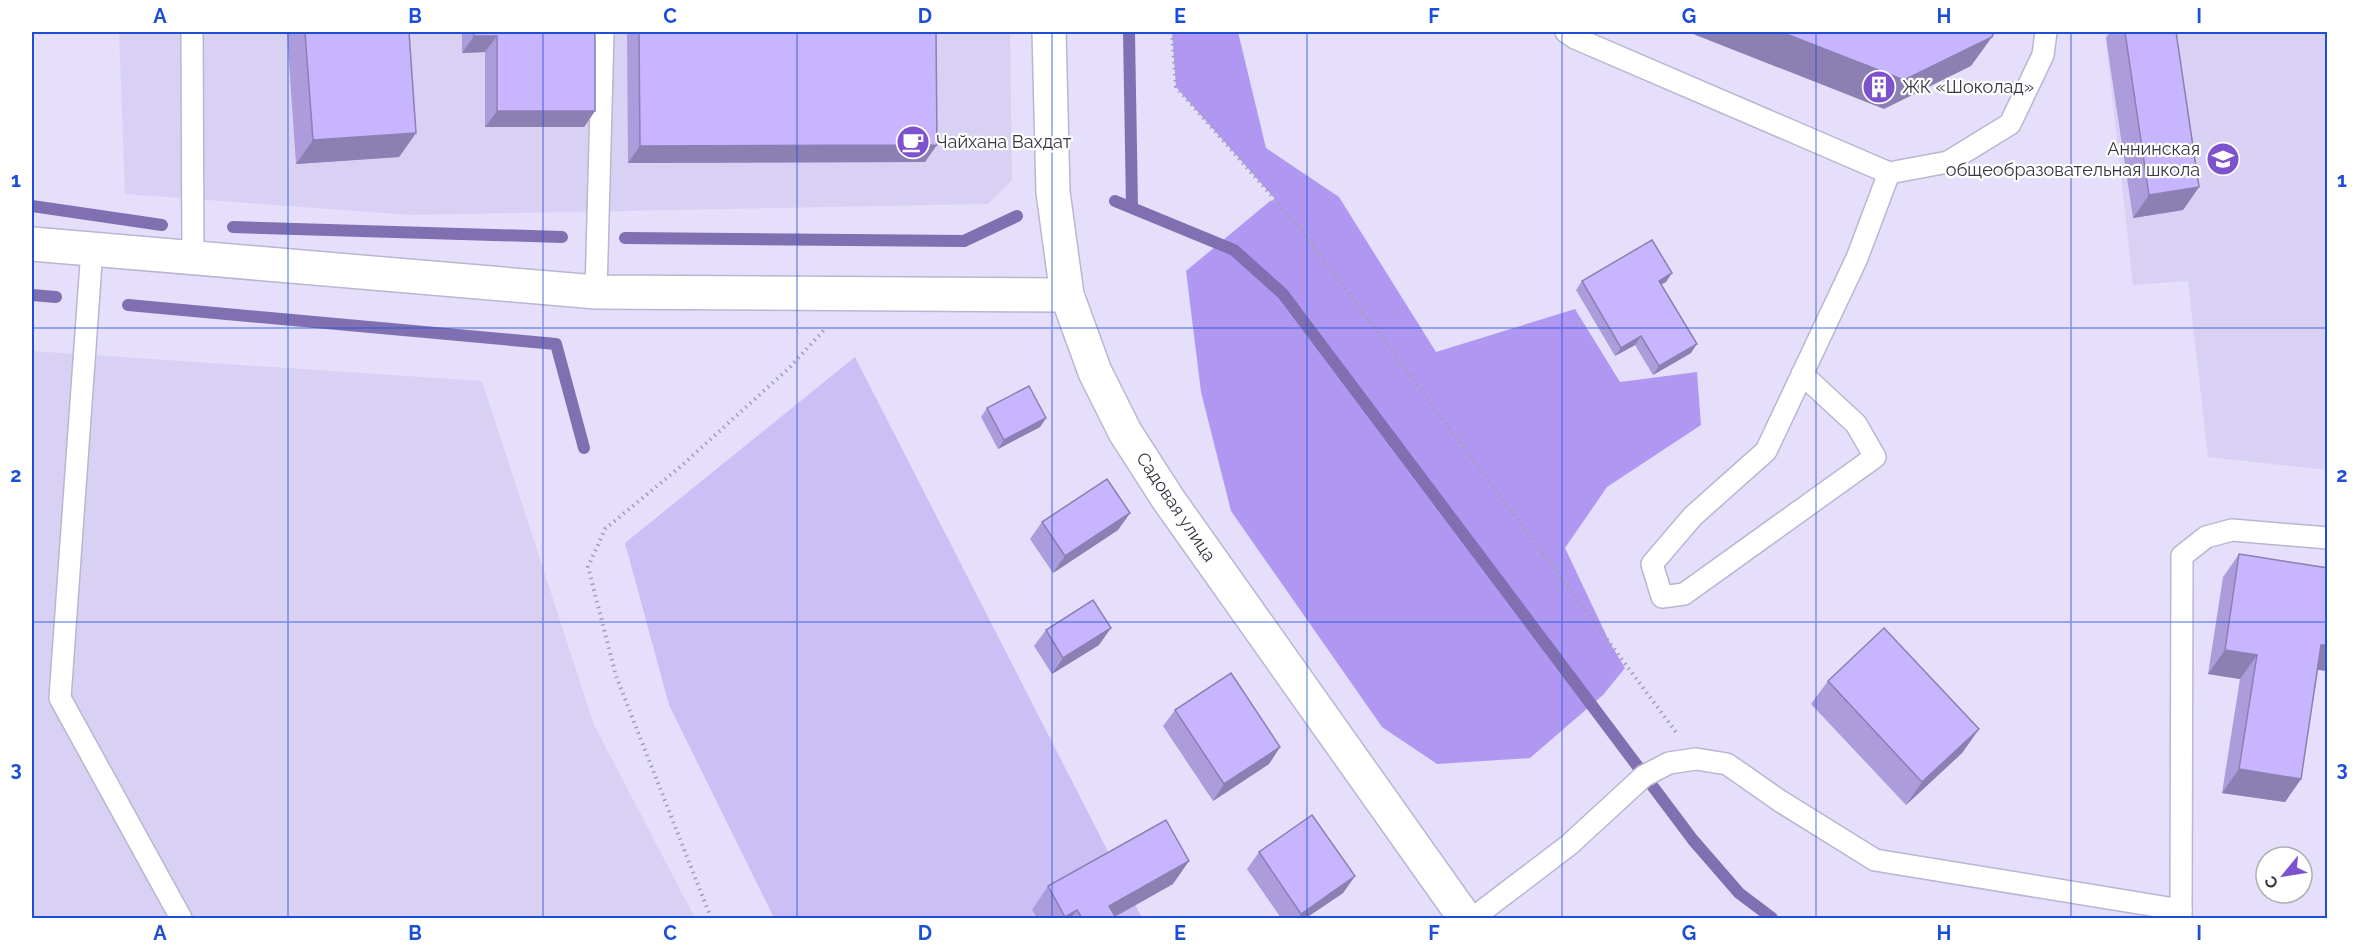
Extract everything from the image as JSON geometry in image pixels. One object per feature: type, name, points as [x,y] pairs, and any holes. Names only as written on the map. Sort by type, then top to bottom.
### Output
[{"type":"street","name":"Садовая улица","points":[[1048,32],[1053,192],[1067,295],[1095,372],[1125,432],[1162,490],[1465,918]]},
{"type":"street","points":[[32,244],[596,292],[1067,295]]},
{"type":"lane","points":[[192,32],[193,257]]},
{"type":"lane","points":[[596,292],[603,32]]},
{"type":"lane","points":[[1566,32],[1575,39],[1889,173],[1948,162],[2010,124],[2043,55],[2046,32]]},
{"type":"lane","points":[[1802,374],[1856,424],[1875,457],[1683,594],[1662,597],[1652,564],[1693,516],[1766,451],[1802,374],[1857,258],[1889,173]]},
{"type":"lane","points":[[92,249],[60,698],[181,918]]},
{"type":"lane","points":[[1473,918],[1569,845],[1644,776],[1669,764],[1696,759],[1727,764],[1780,801],[1875,860],[2181,914],[2182,556],[2206,537],[2232,530],[2328,538]]},
{"type":"path","points":[[1172,32],[1176,87],[1300,229],[1696,759]]},
{"type":"path","points":[[711,918],[616,676],[588,567],[605,529],[680,466],[789,368],[859,292]]},
{"type":"shaded area","points":[[119,32],[1010,32],[1012,180],[988,204],[411,215],[125,194]]},
{"type":"shaded area","points":[[1172,32],[1238,32],[1266,148],[1339,197],[1436,352],[1575,309],[1620,382],[1697,372],[1701,425],[1607,487],[1565,548],[1610,643],[1625,668],[1603,695],[1530,758],[1437,764],[1382,727],[1231,511],[1201,392],[1186,271],[1270,201],[1276,200],[1176,87]]},
{"type":"shaded area","name":"Аннинская общеобразовательная школа","points":[[2105,32],[2327,32],[2327,470],[2208,457],[2188,281],[2133,285]]},
{"type":"shaded area","points":[[32,351],[482,381],[594,725],[695,918],[32,918]]},
{"type":"shaded area","points":[[855,357],[1142,918],[774,918],[669,705],[625,543]]},
{"type":"building","points":[[305,32],[409,32],[416,133],[313,140]]},
{"type":"building","points":[[474,32],[595,32],[595,111],[497,111],[497,36],[474,36]]},
{"type":"building","points":[[639,32],[936,32],[937,145],[640,146]]},
{"type":"building","points":[[1781,32],[1994,32],[1992,37],[1904,80]]},
{"type":"building","points":[[2125,32],[2176,32],[2199,187],[2149,195]]},
{"type":"building","points":[[1652,240],[1672,273],[1659,281],[1697,344],[1659,366],[1641,336],[1621,348],[1582,281]]},
{"type":"building","points":[[1029,386],[1046,418],[1004,440],[987,408]]},
{"type":"building","points":[[1107,479],[1130,513],[1065,556],[1042,522]]},
{"type":"building","points":[[2239,554],[2328,568],[2328,645],[2321,645],[2301,779],[2239,769],[2257,655],[2225,650]]},
{"type":"building","points":[[1093,600],[1111,628],[1063,658],[1046,630]]},
{"type":"building","points":[[1884,628],[1979,729],[1922,782],[1828,681]]},
{"type":"building","points":[[1231,673],[1280,747],[1224,784],[1175,710]]},
{"type":"building","points":[[1312,815],[1355,876],[1301,914],[1259,852]]},
{"type":"building","points":[[1166,820],[1189,861],[1109,906],[1116,918],[1082,918],[1077,910],[1065,917],[1048,886]]},
{"type":"waterway","points":[[1129,32],[1132,207]]},
{"type":"waterway","points":[[1115,201],[1234,250],[1283,294],[1693,840],[1739,893],[1772,918]]},
{"type":"waterway","points":[[32,206],[162,225]]},
{"type":"waterway","points":[[625,238],[964,241],[1017,216]]},
{"type":"waterway","points":[[233,227],[562,237]]},
{"type":"waterway","points":[[32,295],[56,297]]},
{"type":"waterway","points":[[128,305],[556,344],[584,448]]},
{"type":"place","name":"ЖК «Шоколад»","points":[[1879,87]]},
{"type":"place","name":"Чайхана Вахдат","points":[[913,142]]},
{"type":"place","name":"Аннинская общеобразовательная школа","points":[[2223,159]]}]
